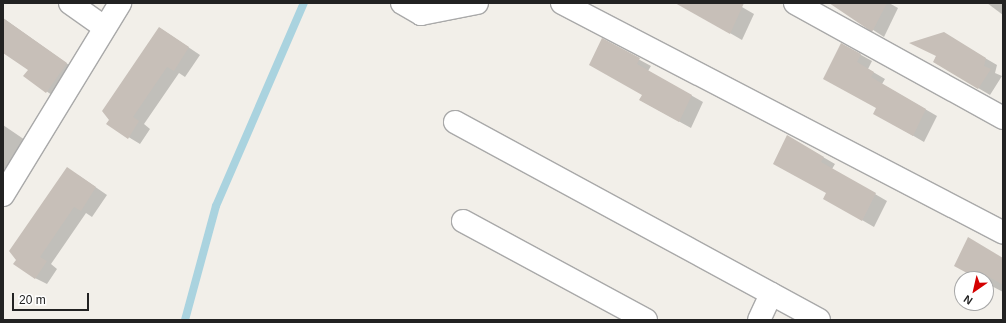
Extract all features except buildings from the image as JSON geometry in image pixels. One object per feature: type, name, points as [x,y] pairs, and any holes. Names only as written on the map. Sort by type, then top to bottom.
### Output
[{"type":"street","points":[[70,3],[104,27]]},
{"type":"street","points":[[3,195],[120,3]]},
{"type":"street","points":[[402,3],[421,14],[477,3]]},
{"type":"street","points":[[562,3],[1003,233]]},
{"type":"street","points":[[795,3],[1003,118]]},
{"type":"street","points":[[455,122],[819,320]]},
{"type":"street","points":[[463,221],[646,320]]},
{"type":"street","points":[[759,320],[771,294]]},
{"type":"waterway","points":[[185,320],[216,206],[304,3]]}]
